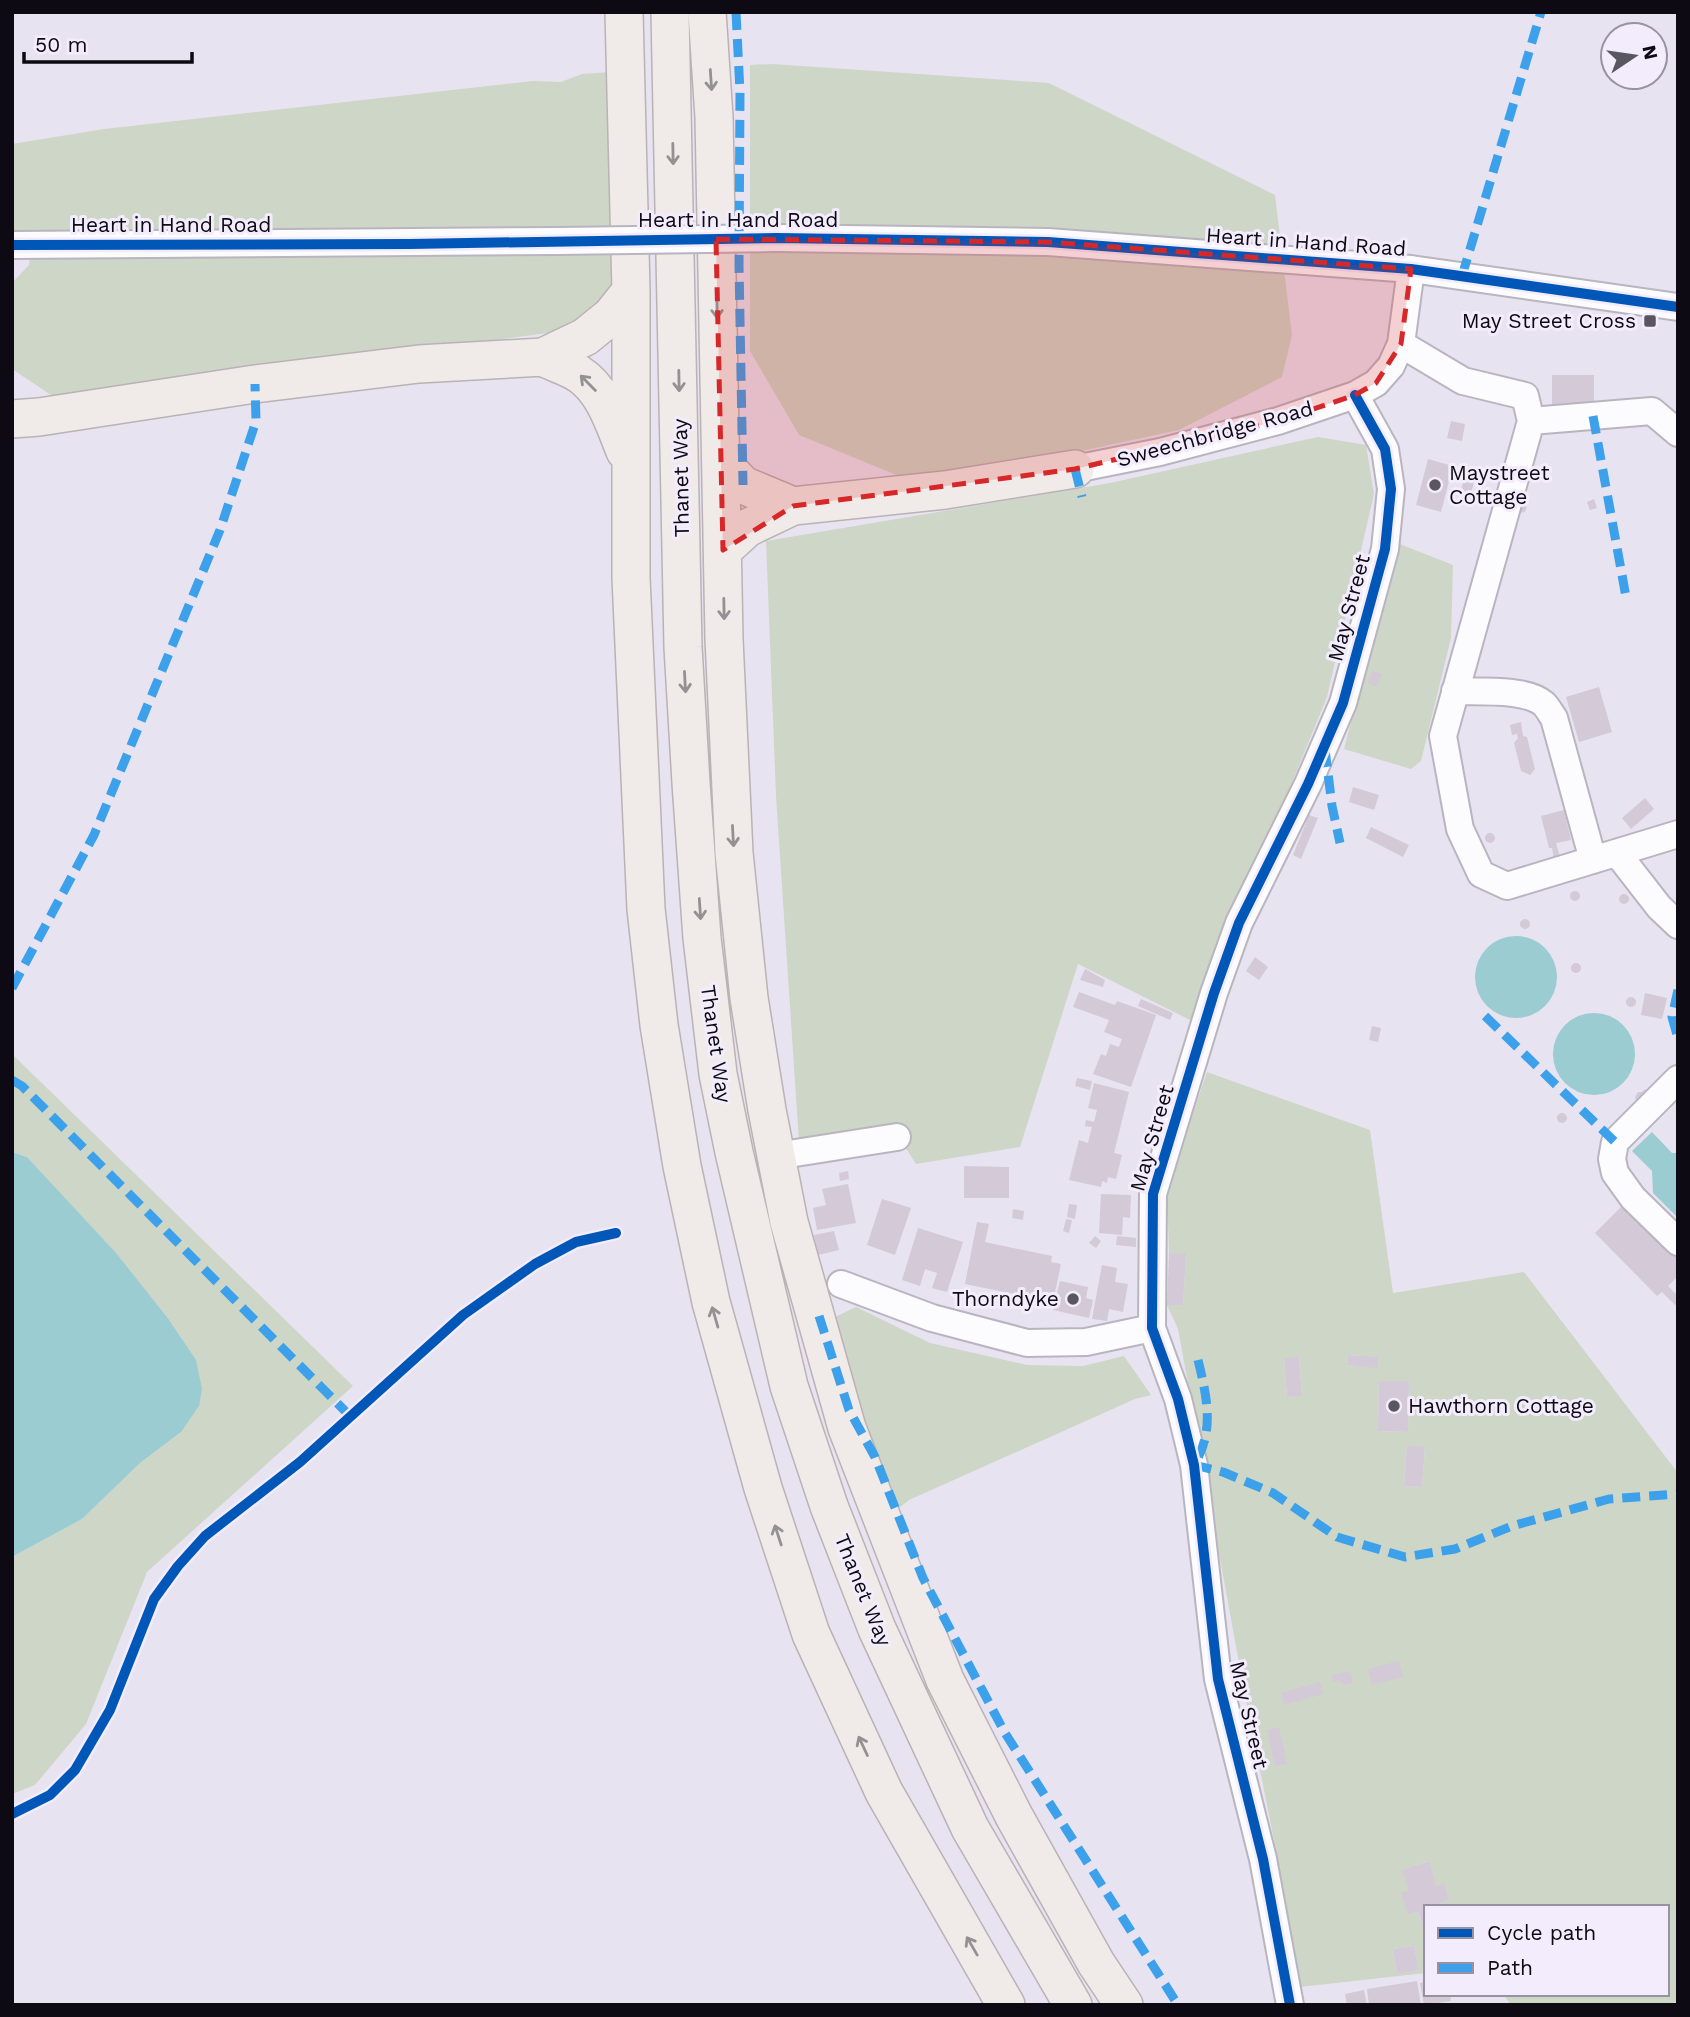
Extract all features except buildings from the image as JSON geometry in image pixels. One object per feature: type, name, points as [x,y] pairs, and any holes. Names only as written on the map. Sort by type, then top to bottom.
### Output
[{"type":"highway","points":[[624,12],[631,291],[631,578],[646,909],[659,1025],[682,1166],[711,1302],[763,1488],[811,1634],[884,1792],[1006,2005]]},
{"type":"highway","name":"Thanet Way","points":[[670,12],[686,702],[702,938],[718,1074],[753,1240],[789,1386],[830,1506],[877,1629],[970,1828],[1073,2005]]},
{"type":"highway","points":[[706,12],[714,117],[724,639],[734,853],[750,998],[789,1222],[847,1428],[945,1679],[1014,1816],[1096,1963],[1124,2005]]},
{"type":"highway","points":[[12,419],[255,384],[419,365],[543,358],[585,337],[611,317],[631,291]]},
{"type":"highway","points":[[543,358],[579,373],[595,388],[631,464]]},
{"type":"highway","points":[[721,462],[743,485],[793,506]]},
{"type":"highway","points":[[723,550],[747,528],[793,506],[945,490],[1075,469]]},
{"type":"street","name":"Heart in Hand Road","points":[[12,245],[777,239],[1048,242],[1411,268],[1678,307]]},
{"type":"street","points":[[1355,395],[1376,383],[1391,366],[1401,344],[1411,268]]},
{"type":"street","points":[[1401,344],[1463,381],[1525,396],[1531,421],[1443,736],[1460,829],[1481,874],[1507,886],[1678,834]]},
{"type":"street","name":"Sweechbridge Road","points":[[1075,469],[1160,452],[1278,421],[1355,395]]},
{"type":"street","name":"May Street","points":[[1290,2005],[1264,1859],[1218,1679],[1194,1465],[1178,1399],[1152,1328],[1153,1195],[1214,993],[1239,923],[1308,784],[1343,703],[1385,549],[1391,489],[1385,449],[1355,395]]},
{"type":"street","points":[[1531,421],[1652,411],[1678,433]]},
{"type":"street","points":[[1455,691],[1513,693],[1543,703],[1554,718],[1605,856],[1678,925]]},
{"type":"street","points":[[1678,1079],[1615,1142],[1612,1159],[1615,1173],[1633,1198],[1678,1242]]},
{"type":"street","points":[[776,1156],[897,1137]]},
{"type":"street","points":[[841,1284],[932,1318],[1027,1343],[1086,1342],[1152,1328]]},
{"type":"highlighted area","points":[[716,239],[1048,242],[1411,269],[1401,344],[1376,383],[1355,395],[1278,421],[1075,469],[793,506],[723,550]]},
{"type":"shaded area","points":[[772,64],[1049,83],[1275,195],[1292,335],[1282,377],[1179,430],[1072,453],[906,479],[799,435],[750,351],[750,65]]},
{"type":"shaded area","points":[[611,72],[611,304],[571,330],[54,397],[12,369],[12,283],[29,265],[34,233],[12,233],[12,144],[104,129],[533,81],[561,82],[582,74]]},
{"type":"shaded area","points":[[1318,437],[1366,445],[1374,494],[1327,697],[1194,1022],[1078,964],[1020,1147],[916,1164],[892,1126],[799,1142],[776,796],[766,541],[1110,483]]},
{"type":"shaded area","points":[[1397,543],[1453,565],[1451,638],[1421,761],[1411,769],[1344,749]]},
{"type":"shaded area","points":[[1516,936],[1532,939],[1545,948],[1554,961],[1557,977],[1554,993],[1545,1006],[1532,1015],[1516,1018],[1500,1015],[1487,1006],[1478,993],[1475,977],[1478,961],[1487,948],[1500,939]]},
{"type":"shaded area","points":[[1594,1013],[1610,1016],[1623,1025],[1632,1038],[1635,1054],[1632,1070],[1623,1083],[1610,1092],[1594,1095],[1578,1092],[1565,1083],[1556,1070],[1553,1054],[1556,1038],[1565,1025],[1578,1016]]},
{"type":"shaded area","points":[[12,1054],[353,1386],[147,1572],[86,1724],[35,1785],[12,1794],[12,1557],[82,1519],[140,1463],[181,1432],[167,1317],[115,1253],[27,1157],[12,1152]]},
{"type":"shaded area","points":[[1207,1072],[1370,1130],[1393,1293],[1524,1272],[1678,1473],[1678,2003],[1511,2005],[1504,1996],[1669,1996],[1669,1905],[1440,1905],[1449,1900],[1444,1884],[1436,1886],[1428,1861],[1403,1870],[1424,1928],[1424,1973],[1300,1987],[1178,1329],[1167,1305],[1183,1305],[1186,1255],[1169,1253],[1167,1189]],"holes":[[[1348,1355],[1377,1357],[1377,1367],[1347,1365]],[[1299,1357],[1302,1395],[1287,1397],[1284,1359]],[[1379,1381],[1409,1382],[1408,1432],[1378,1431]],[[1407,1446],[1425,1448],[1422,1487],[1404,1486]],[[1414,1946],[1419,1970],[1397,1974],[1393,1949]]]},
{"type":"shaded area","points":[[1652,1132],[1672,1153],[1678,1153],[1678,1218],[1653,1193],[1652,1171],[1632,1151]]},
{"type":"shaded area","points":[[12,1152],[27,1157],[116,1253],[167,1317],[196,1360],[202,1389],[199,1406],[181,1432],[140,1463],[82,1519],[12,1557]]},
{"type":"shaded area","points":[[856,1307],[930,1343],[1027,1365],[1083,1366],[1124,1356],[1151,1395],[1135,1399],[909,1500],[894,1512],[825,1322]]},
{"type":"marked path","points":[[736,12],[740,92],[739,265],[743,485]]},
{"type":"marked path","points":[[1462,276],[1541,12]]},
{"type":"marked path","points":[[12,988],[94,835],[220,530],[256,421],[255,384]]},
{"type":"marked path","points":[[1593,416],[1626,597]]},
{"type":"marked path","points":[[1075,469],[1082,497]]},
{"type":"marked path","points":[[1325,749],[1340,843]]},
{"type":"marked path","points":[[1678,990],[1672,1017],[1678,1038]]},
{"type":"marked path","points":[[1485,1016],[1615,1142]]},
{"type":"marked path","points":[[12,1080],[22,1086],[351,1417]]},
{"type":"marked path","points":[[819,1316],[849,1410],[875,1457],[923,1578],[1005,1733],[1178,2005]]},
{"type":"marked path","points":[[1198,1360],[1206,1401],[1207,1427],[1201,1452],[1194,1465],[1223,1472],[1273,1493],[1337,1537],[1405,1557],[1455,1549],[1512,1526],[1609,1499],[1678,1494]]},
{"type":"cycle path","points":[[12,245],[410,244],[777,238],[1048,242],[1411,269],[1678,307]]},
{"type":"cycle path","points":[[1290,2005],[1263,1859],[1218,1679],[1194,1465],[1178,1399],[1152,1328],[1153,1194],[1214,993],[1239,923],[1308,784],[1343,703],[1385,549],[1391,489],[1385,449],[1355,395]]},
{"type":"cycle path","points":[[12,1814],[50,1795],[75,1770],[110,1710],[154,1599],[178,1566],[205,1536],[300,1462],[463,1315],[535,1264],[576,1242],[616,1233]]},
{"type":"place","name":"May Street Cross","points":[[1650,321]]},
{"type":"place","name":"Maystreet Cottage","points":[[1435,485]]},
{"type":"place","name":"Thorndyke","points":[[1073,1299]]},
{"type":"place","name":"Hawthorn Cottage","points":[[1394,1406]]}]
